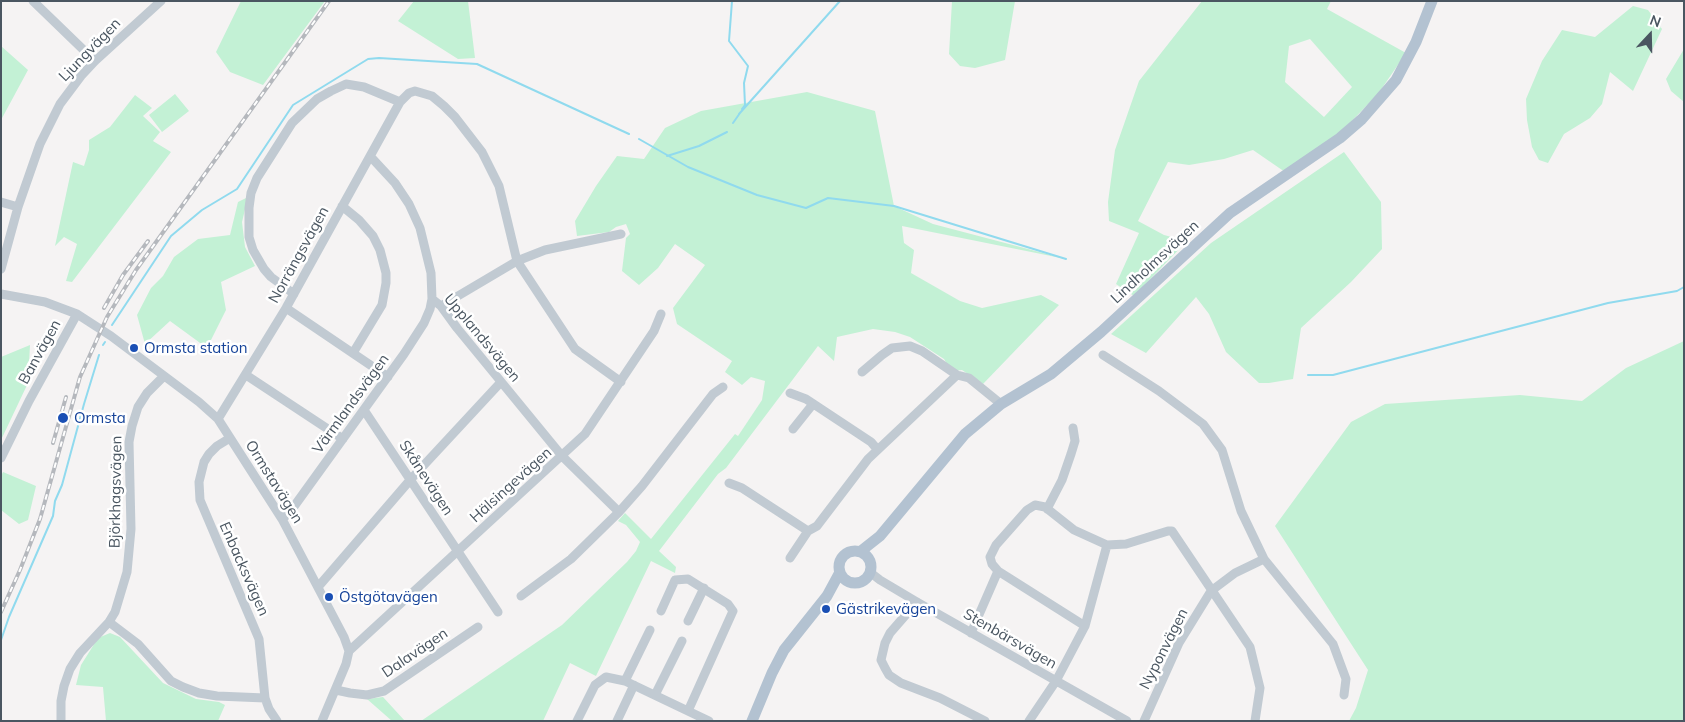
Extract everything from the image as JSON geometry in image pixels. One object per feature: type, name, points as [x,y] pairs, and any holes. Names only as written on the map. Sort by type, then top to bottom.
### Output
[{"type":"main road","name":"Lindholmsvägen","points":[[873,577],[872,567],[866,555],[965,434],[1002,404],[1051,374],[1101,332],[1230,213],[1340,138],[1362,119],[1396,80],[1416,42],[1432,1]]},
{"type":"main road","points":[[752,721],[784,650],[827,596],[840,572],[840,560],[845,554],[853,550],[866,555]]},
{"type":"main road","points":[[840,572],[850,582]]},
{"type":"main road","points":[[827,596],[850,582],[861,582],[873,577]]},
{"type":"street","points":[[33,1],[95,61]]},
{"type":"street","name":"Ljungvägen","points":[[1,269],[18,208],[40,144],[52,117],[69,91],[95,61],[161,1]]},
{"type":"street","points":[[294,294],[271,277],[253,250],[249,237],[249,208],[251,193],[257,178],[292,123],[316,99],[346,84],[378,92],[400,102],[409,93],[415,91],[432,96],[455,116],[473,139],[490,166],[499,186],[517,261],[575,349],[621,382]]},
{"type":"street","name":"Norrängsvägen","points":[[218,419],[286,308],[400,102]]},
{"type":"street","name":"Upplandsvägen","points":[[370,156],[395,183],[409,204],[416,220],[428,257],[432,299],[441,306],[562,456],[619,512]]},
{"type":"street","points":[[1,202],[18,208]]},
{"type":"street","points":[[342,206],[359,220],[373,236],[380,250],[386,272],[382,305],[354,353]]},
{"type":"street","points":[[441,306],[517,261],[545,250],[620,234]]},
{"type":"street","name":"Ormstavägen","points":[[1,294],[45,302],[77,314],[101,329],[218,419],[282,519],[344,637],[349,651]]},
{"type":"street","name":"Värmlandsvägen","points":[[282,519],[290,512],[388,377],[424,323],[432,299]]},
{"type":"street","points":[[286,308],[388,377]]},
{"type":"street","name":"Banvägen","points":[[1,458],[29,401],[77,314]]},
{"type":"street","name":"Hälsingevägen","points":[[349,651],[585,434],[654,331],[661,314]]},
{"type":"street","points":[[862,372],[892,348],[910,346],[922,351],[957,375],[970,378],[1002,404]]},
{"type":"street","points":[[1103,355],[1203,424],[1222,450],[1241,510],[1264,559],[1333,644],[1346,680],[1344,695]]},
{"type":"street","points":[[246,375],[343,439]]},
{"type":"street","points":[[790,558],[808,530],[817,526],[877,449],[957,375]]},
{"type":"street","name":"Björkhagsvägen","points":[[61,721],[61,702],[70,669],[80,653],[109,622],[115,612],[127,572],[132,529],[129,442],[132,426],[138,407],[147,393],[164,376]]},
{"type":"street","points":[[318,587],[411,479],[501,382]]},
{"type":"street","points":[[521,596],[571,560],[619,512],[642,486],[713,394],[723,387]]},
{"type":"street","points":[[790,393],[814,404],[871,442],[877,449]]},
{"type":"street","points":[[793,429],[814,404]]},
{"type":"street","name":"Skånevägen","points":[[364,410],[498,612]]},
{"type":"street","points":[[1046,508],[1062,480],[1071,454],[1075,441],[1073,428]]},
{"type":"street","name":"Enbacksvägen","points":[[230,438],[217,446],[209,454],[200,471],[198,491],[203,510],[259,639],[265,698],[277,721]]},
{"type":"street","points":[[729,483],[742,488],[808,530]]},
{"type":"street","points":[[1085,626],[998,571],[992,564],[990,557],[996,545],[1027,510],[1035,505],[1046,508],[1074,530],[1107,545],[1126,544],[1168,531],[1172,532],[1250,647],[1260,688],[1255,721]]},
{"type":"street","points":[[1029,721],[1056,681],[1085,626],[1107,545]]},
{"type":"street","points":[[1211,591],[1235,574],[1264,559]]},
{"type":"street","points":[[971,633],[998,571]]},
{"type":"street","name":"Stenbärsvägen","points":[[873,577],[1127,721]]},
{"type":"street","points":[[661,611],[675,580],[688,579],[728,604],[733,611],[690,715]]},
{"type":"street","points":[[688,622],[704,588]]},
{"type":"street","name":"Nyponvägen","points":[[1144,721],[1179,643],[1211,591]]},
{"type":"street","points":[[917,602],[890,633],[885,643],[881,660],[884,668],[889,675],[901,683],[940,698],[985,721]]},
{"type":"street","points":[[109,622],[138,644],[171,681],[183,687],[199,693],[217,696],[265,698]]},
{"type":"street","name":"Dalavägen","points":[[336,690],[367,695],[384,691],[478,627]]},
{"type":"street","points":[[625,681],[650,630]]},
{"type":"street","points":[[655,695],[682,641]]},
{"type":"street","points":[[322,721],[336,690],[349,651]]},
{"type":"street","points":[[577,721],[595,686],[606,676],[625,681],[690,715],[709,721]]},
{"type":"street","points":[[617,721],[634,685]]},
{"type":"green space","points":[[241,1],[325,1],[263,85],[230,72],[216,52]]},
{"type":"green space","points":[[414,1],[468,1],[475,58],[458,59],[398,21]]},
{"type":"green space","points":[[952,1],[1015,1],[1005,60],[975,68],[960,66],[949,54]]},
{"type":"green space","points":[[1202,1],[1331,1],[1327,9],[1406,53],[1378,94],[1339,134],[1285,172],[1253,150],[1224,159],[1189,165],[1168,162],[1138,221],[1164,235],[1187,241],[1134,296],[1116,284],[1139,233],[1109,221],[1108,202],[1115,150],[1139,81]],"holes":[[[1310,39],[1352,87],[1324,117],[1285,82],[1289,46]]]},
{"type":"green space","points":[[1633,6],[1648,10],[1662,29],[1633,91],[1610,72],[1602,104],[1590,118],[1564,134],[1548,163],[1539,160],[1532,147],[1527,120],[1526,99],[1542,61],[1562,30],[1595,37]]},
{"type":"green space","points":[[1,46],[28,70],[1,120]]},
{"type":"green space","points":[[1684,49],[1684,102],[1671,91],[1666,79]]},
{"type":"green space","points":[[807,92],[875,111],[894,206],[933,224],[1066,259],[902,226],[904,243],[914,250],[911,273],[960,301],[982,308],[1041,295],[1059,305],[983,384],[962,370],[951,371],[944,359],[910,337],[895,332],[873,329],[837,337],[834,361],[818,346],[726,468],[718,474],[659,551],[676,567],[675,573],[651,561],[596,676],[570,663],[543,721],[421,721],[562,625],[636,551],[640,542],[626,525],[618,521],[625,513],[651,539],[735,434],[738,436],[762,400],[765,381],[751,377],[742,385],[725,372],[732,361],[677,324],[673,308],[705,265],[675,244],[658,268],[639,285],[622,271],[626,238],[630,234],[626,224],[616,227],[609,232],[577,236],[575,221],[596,186],[617,156],[644,159],[665,128],[701,111]]},
{"type":"green space","points":[[175,94],[189,111],[162,132],[149,115]]},
{"type":"green space","points":[[135,95],[152,108],[143,116],[160,132],[153,141],[171,152],[72,282],[66,281],[77,244],[64,237],[55,246],[73,162],[84,166],[89,150],[89,140],[110,127]]},
{"type":"green space","points":[[1344,152],[1381,202],[1382,249],[1351,282],[1301,328],[1293,379],[1259,383],[1226,352],[1209,314],[1196,297],[1146,353],[1111,334],[1211,243]]},
{"type":"green space","points":[[248,197],[242,222],[245,247],[255,266],[221,282],[226,310],[207,348],[170,321],[145,344],[137,315],[151,288],[163,276],[174,257],[198,239],[230,235],[238,202]]},
{"type":"green space","points":[[1684,341],[1684,721],[1349,721],[1356,708],[1368,670],[1275,526],[1351,422],[1385,404],[1520,395],[1582,401],[1626,368]]},
{"type":"green space","points":[[30,345],[28,383],[1,440],[1,357]]},
{"type":"green space","points":[[3,472],[36,486],[28,520],[19,524],[1,510],[1,476]]},
{"type":"green space","points":[[110,633],[120,637],[163,683],[196,699],[219,702],[225,705],[218,721],[106,721],[103,687],[76,685],[81,665],[98,638]]},
{"type":"green space","points":[[383,697],[405,721],[392,721],[367,699]]},
{"type":"waterway","points":[[732,1],[729,41],[748,66],[744,83],[745,105],[742,109]]},
{"type":"waterway","points":[[739,114],[840,1]]},
{"type":"waterway","points":[[112,325],[171,236],[202,210],[237,189],[293,105],[368,59],[379,58],[477,64],[629,134]]},
{"type":"waterway","points":[[733,123],[740,113]]},
{"type":"waterway","points":[[667,156],[699,146],[727,132]]},
{"type":"waterway","points":[[639,139],[688,167],[757,195],[806,208],[828,198],[894,206],[1066,259]]},
{"type":"waterway","points":[[1308,375],[1333,375],[1608,303],[1677,291],[1684,287]]},
{"type":"waterway","points":[[1,640],[9,617],[53,516],[55,501],[62,485],[99,355]]},
{"type":"railway","points":[[1,612],[40,519],[80,377],[107,317],[136,270],[329,1]]},
{"type":"railway","points":[[104,308],[123,275],[148,241]]},
{"type":"railway","points":[[53,443],[66,397]]},
{"type":"place","name":"Ormsta station","points":[[134,348]]},
{"type":"place","name":"Ormsta","points":[[63,418]]},
{"type":"place","name":"Östgötavägen","points":[[329,597]]},
{"type":"place","name":"Gästrikevägen","points":[[826,609]]}]
